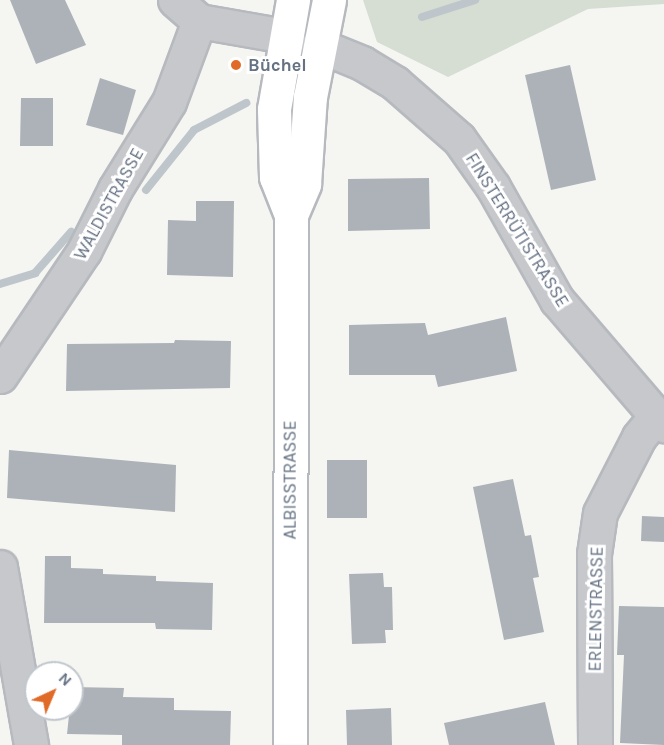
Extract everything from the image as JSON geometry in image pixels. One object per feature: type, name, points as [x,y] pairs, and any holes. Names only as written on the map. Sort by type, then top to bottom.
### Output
[{"type":"main road","name":"ALBISSTRASSE","points":[[291,215],[281,199],[275,154],[274,108],[293,0]]},
{"type":"main road","name":"ALBISSTRASSE","points":[[290,745],[291,215],[304,184],[318,45],[328,0]]},
{"type":"main road","points":[[285,36],[318,45]]},
{"type":"street","points":[[175,0],[199,21],[285,36]]},
{"type":"street","name":"WALDISTRASSE","points":[[0,376],[84,251],[115,189],[169,102],[199,21]]},
{"type":"street","name":"FINSTERRÜTISTRASSE","points":[[318,45],[362,63],[395,83],[459,139],[494,187],[557,300],[660,420]]},
{"type":"street","name":"ERLENSTRASSE","points":[[595,745],[594,554],[600,513],[639,437],[660,420]]},
{"type":"street","points":[[0,567],[31,745]]},
{"type":"shaded area","points":[[363,0],[664,0],[664,4],[588,9],[448,77],[377,42]]},
{"type":"building","points":[[10,0],[65,0],[86,45],[36,64]]},
{"type":"building","points":[[570,65],[596,180],[551,190],[525,75]]},
{"type":"building","points":[[100,78],[136,90],[123,135],[86,125]]},
{"type":"building","points":[[21,98],[53,98],[53,146],[20,146]]},
{"type":"building","points":[[429,178],[430,229],[348,231],[348,179]]},
{"type":"building","points":[[196,201],[234,201],[233,277],[167,275],[168,220],[196,221]]},
{"type":"building","points":[[506,317],[517,371],[438,387],[435,375],[349,375],[349,325],[425,323],[428,335]]},
{"type":"building","points":[[175,340],[231,341],[230,388],[66,391],[67,344],[174,343]]},
{"type":"building","points":[[9,450],[176,465],[175,512],[7,498]]},
{"type":"building","points":[[327,460],[367,460],[367,518],[327,518]]},
{"type":"building","points":[[513,479],[525,536],[531,535],[539,577],[533,578],[544,632],[504,640],[473,487]]},
{"type":"building","points":[[642,516],[664,517],[664,542],[641,541]]},
{"type":"building","points":[[45,556],[71,556],[71,568],[103,569],[103,574],[156,576],[156,581],[213,583],[212,630],[156,629],[155,623],[44,623]]},
{"type":"building","points":[[383,573],[384,587],[392,587],[393,630],[385,630],[386,643],[352,644],[349,574]]},
{"type":"building","points":[[619,606],[664,607],[664,745],[620,743],[624,655],[617,655]]},
{"type":"building","points":[[84,687],[124,688],[123,697],[174,698],[174,710],[231,711],[230,745],[122,745],[122,735],[67,734],[68,721],[84,721]]},
{"type":"building","points":[[545,702],[555,745],[449,745],[444,723]]},
{"type":"building","points":[[391,708],[392,745],[347,745],[346,710]]},
{"type":"waterway","points":[[422,17],[475,0]]},
{"type":"waterway","points":[[146,190],[194,130],[246,103]]},
{"type":"waterway","points":[[0,284],[35,273],[71,232]]},
{"type":"place","name":"Büchel","points":[[236,65]]}]
